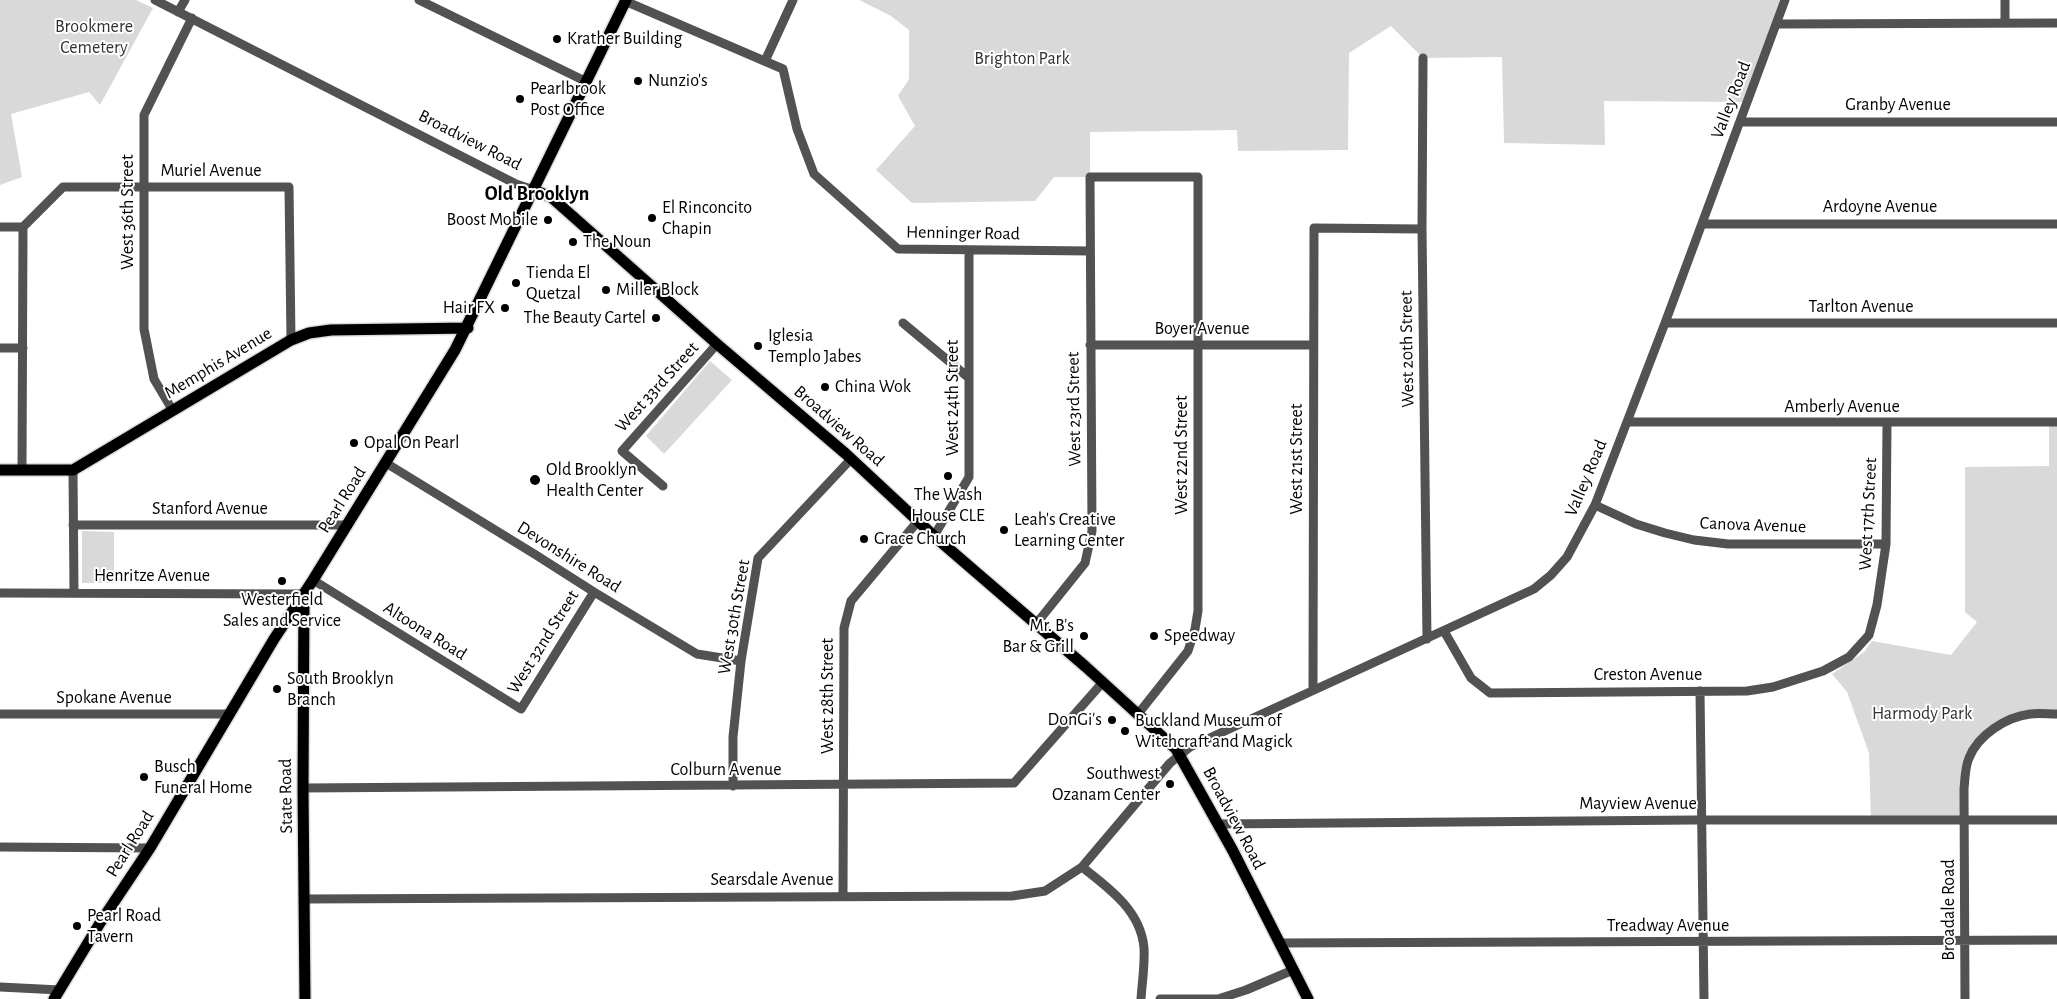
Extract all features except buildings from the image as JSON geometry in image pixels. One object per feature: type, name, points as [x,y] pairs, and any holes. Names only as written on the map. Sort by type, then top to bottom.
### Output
[{"type":"main road","name":"Pearl Road","points":[[57,994],[100,923],[150,848],[228,714],[386,463],[468,328],[626,1]]},
{"type":"main road","name":"Broadview Road","points":[[534,190],[552,196],[717,344],[851,458],[934,536],[1171,743],[1219,824],[1308,999]]},
{"type":"main road","name":"Memphis Avenue","points":[[73,470],[291,340],[308,332],[468,328]]},
{"type":"main road","points":[[0,470],[73,470]]},
{"type":"main road","name":"State Road","points":[[304,594],[303,788],[306,999]]},
{"type":"street","name":"Broadview Road","points":[[155,0],[516,184],[534,190]]},
{"type":"street","points":[[178,12],[185,0]]},
{"type":"street","points":[[419,0],[587,82]]},
{"type":"street","points":[[765,61],[793,0]]},
{"type":"street","name":"Valley Road","points":[[1179,754],[1534,589],[1551,575],[1567,557],[1595,505],[1628,422],[1785,0]]},
{"type":"street","points":[[2005,0],[2005,23]]},
{"type":"street","name":"Henninger Road","points":[[626,1],[783,69],[797,129],[814,174],[898,249],[1090,251]]},
{"type":"street","name":"West 36th Street","points":[[173,411],[154,379],[144,329],[144,115],[192,18]]},
{"type":"street","points":[[1777,24],[2057,23]]},
{"type":"street","name":"West 20th Street","points":[[1423,58],[1422,229],[1426,639]]},
{"type":"street","name":"Granby Avenue","points":[[1740,122],[2057,122]]},
{"type":"street","name":"West 22nd Street","points":[[1090,177],[1198,177],[1198,611],[1188,651],[1138,714]]},
{"type":"street","name":"West 23rd Street","points":[[1036,624],[1085,563],[1092,531],[1090,177]]},
{"type":"street","name":"Muriel Avenue","points":[[23,228],[63,187],[289,187],[291,340]]},
{"type":"street","name":"Ardoyne Avenue","points":[[1703,224],[2057,224]]},
{"type":"street","points":[[0,227],[23,228],[22,470]]},
{"type":"street","name":"West 21st Street","points":[[1314,690],[1314,228],[1422,229]]},
{"type":"street","name":"West 24th Street","points":[[934,536],[969,477],[970,251]]},
{"type":"street","points":[[903,323],[970,378]]},
{"type":"street","name":"Tarlton Avenue","points":[[1665,323],[2057,323]]},
{"type":"street","name":"West 33rd Street","points":[[663,486],[622,451],[717,344]]},
{"type":"street","name":"Boyer Avenue","points":[[1090,345],[1314,345]]},
{"type":"street","points":[[0,348],[23,348]]},
{"type":"street","name":"Amberly Avenue","points":[[1628,422],[2057,422]]},
{"type":"street","name":"West 17th Street","points":[[1869,635],[1877,605],[1886,544],[1887,423]]},
{"type":"street","name":"West 30th Street","points":[[733,786],[733,737],[741,661],[758,558],[851,458]]},
{"type":"street","name":"Devonshire Road","points":[[386,463],[697,654],[741,661]]},
{"type":"street","points":[[73,470],[74,592]]},
{"type":"street","name":"Canova Avenue","points":[[1595,505],[1636,524],[1694,540],[1728,544],[1886,544]]},
{"type":"street","name":"West 28th Street","points":[[843,896],[844,628],[851,601],[918,521]]},
{"type":"street","name":"Stanford Avenue","points":[[73,525],[346,525]]},
{"type":"street","name":"Altoona Road","points":[[313,580],[521,709]]},
{"type":"street","name":"Henritze Avenue","points":[[0,592],[304,594]]},
{"type":"street","name":"West 32nd Street","points":[[521,709],[594,592]]},
{"type":"street","name":"Creston Avenue","points":[[1444,632],[1471,678],[1490,693],[1747,691],[1796,681],[1823,671],[1849,657],[1869,635]]},
{"type":"street","name":"Colburn Avenue","points":[[303,788],[844,786],[1014,783],[1103,682]]},
{"type":"street","points":[[1700,691],[1704,999]]},
{"type":"street","name":"Spokane Avenue","points":[[0,714],[228,714]]},
{"type":"street","name":"Broadale Road","points":[[1965,999],[1964,788],[1967,766],[1976,745],[2009,720],[2030,714],[2057,714]]},
{"type":"street","name":"Searsdale Avenue","points":[[306,899],[1012,896],[1046,891],[1082,866],[1179,754]]},
{"type":"street","name":"Mayview Avenue","points":[[1219,824],[1701,820],[2057,820]]},
{"type":"street","points":[[0,847],[150,848]]},
{"type":"street","points":[[1082,866],[1107,886],[1127,906],[1136,923],[1144,947],[1141,999]]},
{"type":"street","name":"Treadway Avenue","points":[[1279,942],[2057,940]]},
{"type":"street","points":[[1160,999],[1218,999],[1246,990],[1293,970]]},
{"type":"street","points":[[0,988],[57,994]]},
{"type":"green space","name":"Brookmere Cemetery","points":[[0,0],[136,0],[153,8],[100,105],[89,92],[11,114],[22,177],[0,185]]},
{"type":"green space","name":"Brighton Park","points":[[859,0],[1785,0],[1747,102],[1604,101],[1605,145],[1504,143],[1502,57],[1423,58],[1391,26],[1349,53],[1348,150],[1238,151],[1237,130],[1090,132],[1090,177],[1054,177],[1035,201],[912,203],[876,170],[915,126],[898,96],[909,79],[909,30],[891,16]]},
{"type":"green space","points":[[710,361],[732,380],[664,454],[646,436]]},
{"type":"green space","name":"Harmody Park","points":[[2057,422],[2057,716],[2020,716],[1999,725],[1969,757],[1965,821],[1871,821],[1869,753],[1847,692],[1832,674],[1864,652],[1872,641],[1951,655],[1977,622],[1965,612],[1965,467],[2049,466],[2049,423]]},
{"type":"green space","points":[[82,531],[114,532],[114,583],[82,583]]},
{"type":"place","name":"Krather Building","points":[[557,39]]},
{"type":"place","name":"Nunzio's","points":[[638,81]]},
{"type":"place","name":"Pearlbrook Post Office","points":[[520,99]]},
{"type":"place","name":"El Rinconcito Chapin","points":[[652,218]]},
{"type":"place","name":"Boost Mobile","points":[[548,220]]},
{"type":"place","name":"The Noun","points":[[573,242]]},
{"type":"place","name":"Tienda El Quetzal","points":[[516,283]]},
{"type":"place","name":"Miller Block","points":[[606,290]]},
{"type":"place","name":"Hair FX","points":[[505,308]]},
{"type":"place","name":"The Beauty Cartel","points":[[656,318]]},
{"type":"place","name":"Iglesia Templo Jabes","points":[[758,346]]},
{"type":"place","name":"China Wok","points":[[825,387]]},
{"type":"place","name":"Opal On Pearl","points":[[354,443]]},
{"type":"place","name":"The Wash House CLE","points":[[948,476]]},
{"type":"place","name":"Old Brooklyn Health Center","points":[[535,480]]},
{"type":"place","name":"Leah's Creative Learning Center","points":[[1004,530]]},
{"type":"place","name":"Grace Church","points":[[864,539]]},
{"type":"place","name":"Westerfield Sales and Service","points":[[282,581]]},
{"type":"place","name":"Mr. B's Bar & Grill","points":[[1084,636]]},
{"type":"place","name":"Speedway","points":[[1154,636]]},
{"type":"place","name":"South Brooklyn Branch","points":[[277,689]]},
{"type":"place","name":"DonGi's","points":[[1112,720]]},
{"type":"place","name":"Buckland Museum of Witchcraft and Magick","points":[[1125,731]]},
{"type":"place","name":"Busch Funeral Home","points":[[144,777]]},
{"type":"place","name":"Southwest Ozanam Center","points":[[1170,784]]},
{"type":"place","name":"Pearl Road Tavern","points":[[77,926]]},
{"type":"district","name":"Old Brooklyn","points":[[537,194]]}]
